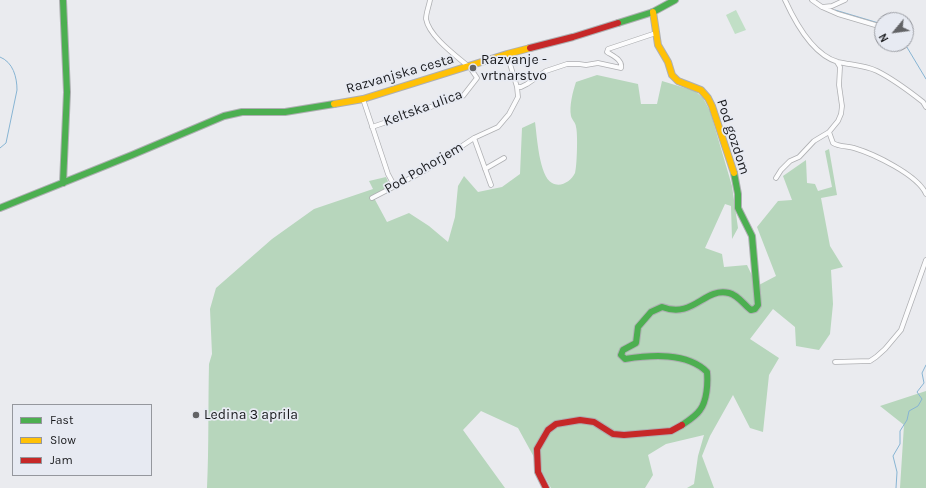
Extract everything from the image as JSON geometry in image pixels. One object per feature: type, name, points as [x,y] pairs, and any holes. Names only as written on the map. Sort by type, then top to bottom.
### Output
[{"type":"street","points":[[63,0],[66,86],[63,183]]},
{"type":"street","points":[[430,0],[426,18],[430,29],[435,36],[468,66]]},
{"type":"street","name":"Razvanjska cesta","points":[[0,208],[224,116],[242,112],[285,112],[363,100],[507,54],[654,12],[675,0]]},
{"type":"street","points":[[785,0],[794,19],[818,51],[837,62],[862,66],[877,71],[923,102],[926,106]]},
{"type":"street","points":[[812,0],[822,7],[838,14],[874,25]]},
{"type":"street","points":[[822,7],[832,6],[845,0]]},
{"type":"street","name":"Pod gozdom","points":[[546,488],[538,472],[536,449],[548,430],[556,424],[580,420],[594,422],[613,434],[624,435],[671,431],[680,427],[700,410],[706,394],[708,381],[707,372],[696,362],[683,358],[625,358],[620,356],[623,350],[636,343],[638,327],[652,312],[662,307],[668,311],[681,311],[719,293],[730,293],[751,310],[755,309],[758,305],[752,236],[738,208],[736,180],[712,106],[708,98],[701,90],[678,81],[672,75],[668,62],[658,46],[654,12]]},
{"type":"street","points":[[517,87],[521,87],[541,74],[561,66],[598,63],[621,68],[622,64],[620,61],[607,52],[608,49],[656,34]]},
{"type":"street","name":"Pod Pohorjem","points":[[372,198],[426,170],[474,138],[498,127],[510,114],[518,97],[517,87],[507,54]]},
{"type":"street","points":[[776,178],[781,170],[790,161],[799,157],[814,141],[828,132],[838,121],[842,106],[839,85],[840,67],[837,62]]},
{"type":"street","name":"Keltska ulica","points":[[372,127],[463,96],[477,78],[468,66]]},
{"type":"street","points":[[363,100],[388,174],[394,186]]},
{"type":"street","points":[[828,132],[833,143],[837,146],[854,148],[881,158],[917,181],[923,187],[926,194]]},
{"type":"street","name":"Pod Pohorjem","points":[[474,138],[491,185]]},
{"type":"street","points":[[485,169],[504,158]]},
{"type":"street","points":[[835,362],[870,361],[885,349],[901,330],[926,260]]},
{"type":"green space","points":[[736,10],[746,30],[735,34],[726,15]]},
{"type":"green space","points":[[597,75],[638,84],[641,104],[657,104],[662,81],[695,91],[703,98],[710,111],[732,186],[738,228],[732,239],[731,206],[725,204],[705,248],[722,254],[724,267],[747,265],[757,286],[776,276],[757,227],[778,201],[792,200],[783,176],[806,160],[807,183],[815,184],[818,191],[832,187],[825,151],[829,149],[837,195],[821,198],[830,246],[843,267],[831,270],[833,304],[830,334],[819,350],[796,346],[795,327],[773,309],[750,339],[779,358],[769,375],[763,432],[750,428],[733,395],[710,436],[702,456],[714,488],[687,488],[694,484],[698,456],[704,435],[666,444],[648,455],[653,475],[645,488],[551,488],[518,428],[481,411],[463,430],[505,488],[207,488],[209,364],[212,354],[210,309],[216,288],[272,239],[314,209],[373,189],[369,181],[386,177],[390,186],[373,196],[387,222],[409,213],[429,226],[448,242],[455,217],[458,186],[464,176],[478,192],[502,187],[520,174],[522,128],[535,122],[539,155],[544,172],[552,183],[559,185],[565,183],[571,179],[575,173],[576,164],[577,130],[572,117],[571,108],[576,82]]},
{"type":"green space","points":[[926,391],[926,488],[900,488],[904,425],[880,406]]},
{"type":"waterway","points":[[835,10],[874,22]]},
{"type":"waterway","points":[[910,52],[926,79]]},
{"type":"waterway","points":[[0,57],[11,66],[16,80],[17,90],[6,143],[0,148]]},
{"type":"waterway","points":[[896,488],[897,472],[893,456],[900,444],[900,431],[907,420],[909,411],[918,406],[922,399],[917,392],[924,383],[922,373],[926,365]]},
{"type":"traffic: fast","points":[[63,0],[67,92],[63,183]]},
{"type":"traffic: fast","points":[[618,23],[653,12],[675,0]]},
{"type":"traffic: fast","points":[[0,208],[224,116],[242,112],[285,112],[334,104]]},
{"type":"traffic: fast","points":[[682,425],[700,410],[704,402],[707,372],[699,366],[679,358],[657,356],[625,359],[621,355],[623,350],[636,343],[638,327],[651,312],[662,307],[673,310],[682,309],[691,306],[712,294],[720,292],[732,294],[751,310],[755,309],[758,305],[752,236],[738,208],[738,194],[734,173]]},
{"type":"traffic: slow","points":[[653,12],[658,45],[668,62],[672,75],[678,81],[701,90],[708,98],[734,173]]},
{"type":"traffic: slow","points":[[334,104],[363,99],[530,48]]},
{"type":"traffic: jam","points":[[530,48],[618,23]]},
{"type":"traffic: jam","points":[[546,488],[538,472],[537,449],[548,430],[556,424],[580,420],[594,422],[613,434],[624,435],[671,431],[682,425]]},
{"type":"place","name":"Razvanje - vrtnarstvo","points":[[473,68]]},
{"type":"place","name":"Ledina 3 aprila","points":[[196,415]]}]
